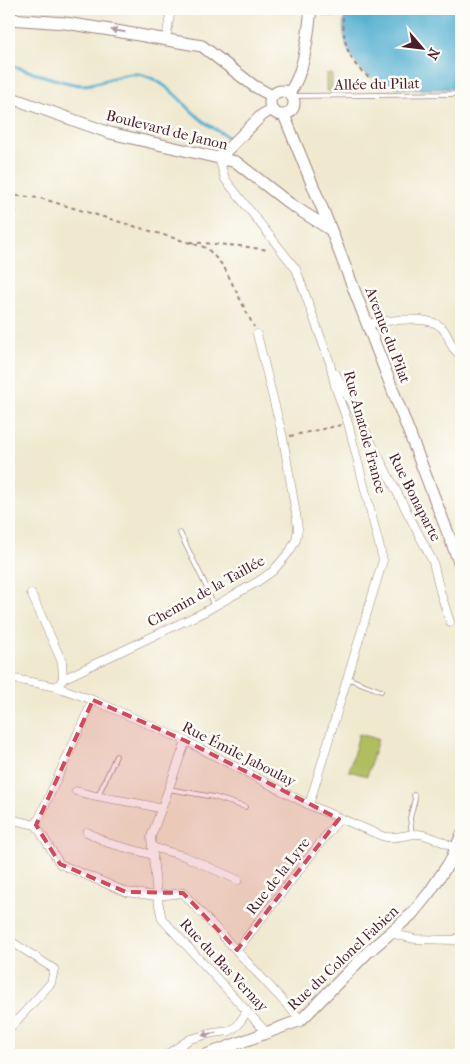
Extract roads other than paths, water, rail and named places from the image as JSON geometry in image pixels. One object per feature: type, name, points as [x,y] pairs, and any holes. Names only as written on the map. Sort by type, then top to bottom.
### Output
[{"type":"main road","points":[[291,94],[282,90],[272,96],[269,102],[271,109],[277,114],[284,115],[288,114],[293,108],[294,104],[291,94],[304,56],[311,9]]},
{"type":"main road","points":[[9,19],[65,23],[202,46],[254,86],[272,96]]},
{"type":"main road","name":"Boulevard de Janon","points":[[9,97],[110,133],[236,162],[290,204],[331,230]]},
{"type":"main road","points":[[219,158],[261,116],[271,109]]},
{"type":"main road","name":"Avenue du Pilat","points":[[284,115],[331,230],[461,567]]},
{"type":"main road","name":"Rue du Colonel Fabien","points":[[206,1055],[268,1034],[301,1020],[368,952],[412,914],[429,893],[450,860],[461,836]]},
{"type":"street","points":[[166,39],[171,9]]},
{"type":"street","name":"Rue Anatole France","points":[[219,158],[225,179],[296,269],[330,363],[335,386],[348,423],[383,560],[309,805]]},
{"type":"street","points":[[367,324],[395,320],[428,321],[440,326],[448,334],[452,347],[461,357]]},
{"type":"street","name":"Chemin de la Taillée","points":[[57,687],[63,679],[213,606],[272,571],[282,561],[296,540],[298,529],[283,438],[257,334]]},
{"type":"street","name":"Rue Bonaparte","points":[[330,363],[433,562],[450,622]]},
{"type":"street","points":[[31,593],[62,662],[63,679]]},
{"type":"street","name":"Rue Émile Jaboulay","points":[[9,678],[57,687],[93,700],[186,741],[309,805],[387,838],[424,835],[456,848]]},
{"type":"street","points":[[36,825],[93,700]]},
{"type":"street","name":"Rue du Bas Vernay","points":[[186,741],[151,837],[157,896],[162,919],[268,1034]]},
{"type":"street","points":[[76,791],[161,809]]},
{"type":"street","name":"Rue de la Lyre","points":[[237,950],[339,818]]},
{"type":"street","points":[[9,820],[36,825],[60,864],[126,892],[157,896],[183,894],[301,1020]]},
{"type":"street","points":[[87,832],[108,843],[184,856],[238,880]]},
{"type":"street","points":[[390,933],[415,939],[455,940],[461,935]]},
{"type":"street","points":[[9,940],[54,969],[51,983],[9,1028]]},
{"type":"street","points":[[166,1055],[190,1039],[230,1031],[238,1025],[247,1011]]},
{"type":"lane","name":"Allée du Pilat","points":[[291,94],[461,94]]},
{"type":"lane","points":[[180,534],[208,590],[213,606]]},
{"type":"lane","points":[[347,678],[381,691]]},
{"type":"lane","points":[[98,796],[116,756]]},
{"type":"lane","points":[[168,789],[214,797],[245,807]]},
{"type":"lane","points":[[412,835],[410,818],[415,799],[414,795]]},
{"type":"water","points":[[346,9],[461,9],[461,88],[399,88],[371,78],[359,68],[348,49],[344,32]]},
{"type":"waterway","points":[[9,65],[57,80],[83,85],[123,75],[138,74],[146,76],[162,84],[203,121],[229,138]]}]
